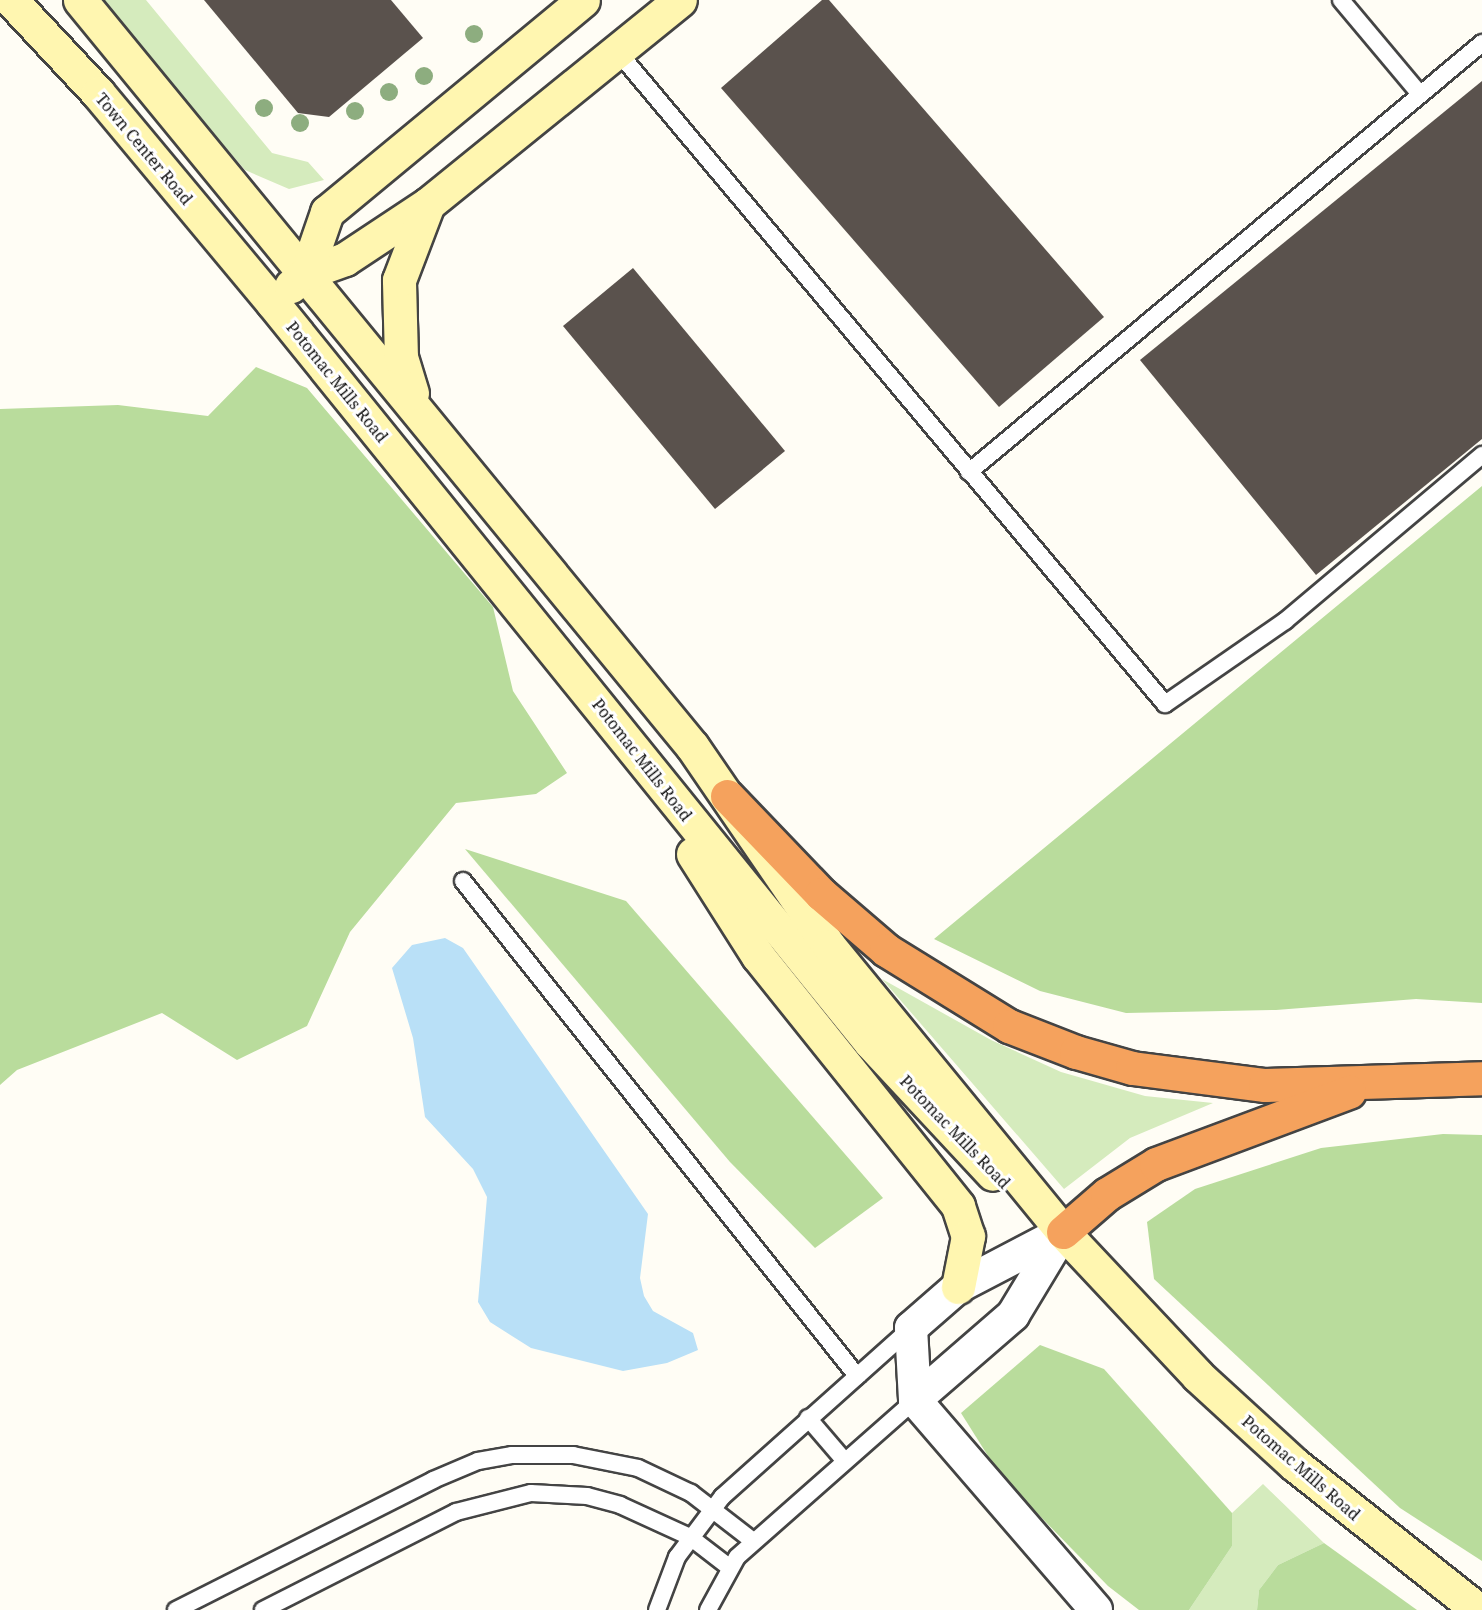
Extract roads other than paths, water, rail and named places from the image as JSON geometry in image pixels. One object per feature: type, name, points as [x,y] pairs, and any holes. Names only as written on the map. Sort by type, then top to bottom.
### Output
[{"type":"highway","points":[[727,796],[851,922],[945,991],[1009,1026],[1132,1068],[1265,1085],[1482,1078]]},
{"type":"highway","points":[[1063,1232],[1107,1194],[1156,1164],[1379,1082]]},
{"type":"street","name":"Town Center Road","points":[[10,0],[98,93],[272,302]]},
{"type":"street","points":[[80,0],[306,273]]},
{"type":"street","points":[[306,273],[327,212],[583,0]]},
{"type":"street","points":[[272,302],[306,273],[345,259],[428,204],[680,0]]},
{"type":"street","points":[[415,404],[401,358],[396,313],[399,280],[428,204]]},
{"type":"street","name":"Potomac Mills Road","points":[[306,273],[415,404],[727,796],[829,946],[1063,1232],[1198,1376],[1294,1464],[1478,1610]]},
{"type":"street","name":"Potomac Mills Road","points":[[272,302],[870,1042],[960,1142],[1022,1202],[1063,1232]]},
{"type":"street","points":[[631,746],[735,924],[958,1206],[968,1236],[958,1287]]},
{"type":"street","points":[[1063,1232],[958,1287],[911,1328],[915,1400],[1096,1610]]},
{"type":"street","points":[[915,1400],[1013,1315],[1063,1232]]},
{"type":"lane","points":[[1341,0],[1419,93]]},
{"type":"lane","points":[[969,472],[1419,93],[1482,43]]},
{"type":"lane","points":[[618,52],[1165,704],[1285,621],[1482,455]]},
{"type":"lane","points":[[463,881],[857,1376]]},
{"type":"lane","points":[[657,1610],[690,1537],[713,1508],[808,1418],[911,1328]]},
{"type":"lane","points":[[708,1610],[729,1567],[753,1541],[915,1400]]},
{"type":"lane","points":[[808,1418],[844,1460]]},
{"type":"lane","points":[[176,1610],[433,1480],[500,1457],[551,1453],[638,1468],[713,1508],[753,1541]]},
{"type":"lane","points":[[263,1610],[456,1512],[500,1497],[587,1496],[644,1514],[690,1537],[729,1567]]},
{"type":"water","points":[[445,938],[463,948],[648,1214],[640,1278],[644,1296],[653,1311],[693,1333],[698,1350],[667,1363],[623,1371],[531,1348],[490,1322],[478,1302],[487,1197],[473,1169],[425,1117],[413,1038],[392,968],[412,945]]}]
